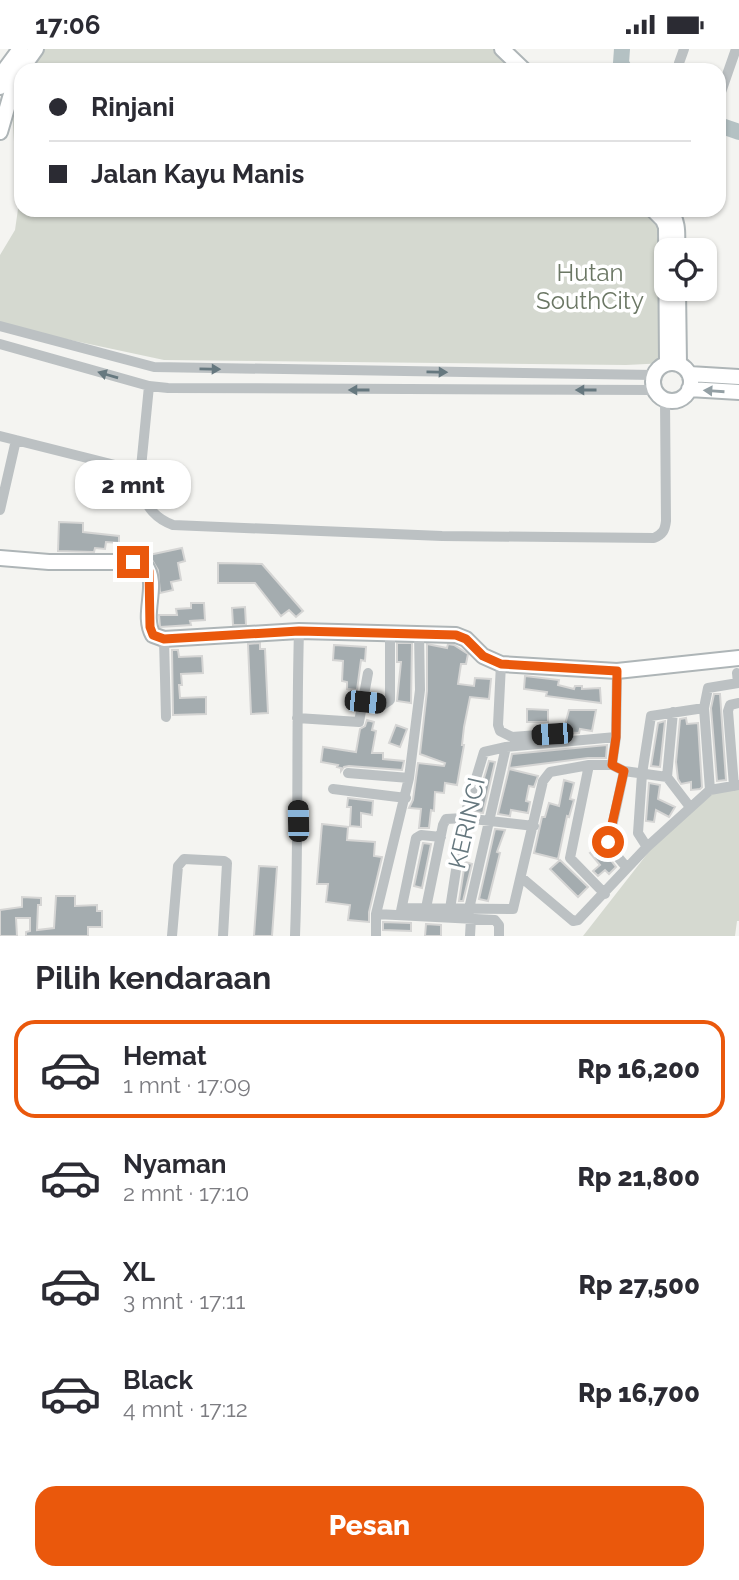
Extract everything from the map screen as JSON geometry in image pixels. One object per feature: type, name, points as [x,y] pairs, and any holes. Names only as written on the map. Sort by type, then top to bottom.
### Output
[{"type":"street","points":[[0,87],[7,69],[20,49]]},
{"type":"street","points":[[16,63],[36,49]]},
{"type":"street","points":[[502,49],[517,63]]},
{"type":"street","points":[[516,49],[529,63]]},
{"type":"street","points":[[679,63],[684,49]]},
{"type":"street","points":[[726,78],[736,49]]},
{"type":"street","points":[[0,132],[7,69]]},
{"type":"street","points":[[660,217],[666,227],[681,373]]},
{"type":"street","points":[[674,217],[677,238]]},
{"type":"street","points":[[0,326],[154,367],[658,388],[679,399],[681,373],[678,301]]},
{"type":"street","points":[[0,344],[149,386],[168,388],[658,388]]},
{"type":"street","points":[[0,436],[115,465],[127,472],[139,488],[151,513],[173,525],[442,536],[654,538],[661,535],[666,521],[657,370],[739,377]]},
{"type":"street","points":[[681,373],[739,392]]},
{"type":"street","points":[[139,488],[149,386]]},
{"type":"street","points":[[0,510],[16,440]]},
{"type":"street","points":[[0,558],[49,562],[133,562],[145,565],[150,577],[150,627],[153,635],[164,639],[299,631],[419,633],[461,636],[483,656],[501,664],[617,671],[738,666],[737,683],[708,688],[704,708],[710,790]]},
{"type":"street","points":[[295,936],[299,631]]},
{"type":"street","points":[[365,702],[384,704],[390,700],[390,632]]},
{"type":"street","points":[[376,936],[376,914],[409,778],[420,690],[419,633]]},
{"type":"street","points":[[164,639],[166,717]]},
{"type":"street","points":[[501,664],[500,731],[512,737],[552,734]]},
{"type":"street","points":[[612,765],[616,737],[617,671]]},
{"type":"street","points":[[297,718],[356,723],[362,719],[369,673]]},
{"type":"street","points":[[523,878],[573,921],[578,920],[647,847],[710,790],[737,786],[728,711],[730,705],[739,703]]},
{"type":"street","points":[[647,847],[638,835],[642,775],[651,716],[704,708]]},
{"type":"street","points":[[673,712],[667,777],[690,807]]},
{"type":"street","points":[[450,909],[464,818],[482,755],[488,749],[616,737]]},
{"type":"street","name":"KERINCI","points":[[470,936],[470,913],[506,747]]},
{"type":"street","points":[[401,912],[470,913],[513,909],[523,878],[547,774],[589,765],[612,765],[642,775],[667,777]]},
{"type":"street","points":[[589,765],[570,858],[605,894]]},
{"type":"street","points":[[624,771],[608,845],[627,867]]},
{"type":"street","points":[[348,773],[409,778]]},
{"type":"street","points":[[333,789],[406,797]]},
{"type":"street","points":[[426,908],[446,819],[464,818],[534,826]]},
{"type":"street","points":[[401,912],[416,838],[421,835],[441,837]]},
{"type":"street","points":[[172,936],[178,866],[184,859],[227,863],[223,936]]},
{"type":"street","points":[[376,914],[426,908],[450,909],[498,921],[499,936]]},
{"type":"green space","points":[[36,49],[502,49],[517,63],[26,63]]},
{"type":"green space","name":"Hutan SouthCity","points":[[14,83],[14,142],[11,91]]},
{"type":"green space","name":"Hutan SouthCity","points":[[17,217],[660,217],[666,238],[654,238],[654,301],[666,301],[667,363],[626,365],[164,360],[0,325],[0,255],[15,230]]},
{"type":"green space","points":[[739,789],[739,921],[735,936],[583,936],[658,840],[715,792]]},
{"type":"building","points":[[59,522],[83,523],[83,532],[119,536],[119,543],[106,542],[105,549],[95,548],[94,552],[58,551]]},
{"type":"building","points":[[182,548],[185,561],[178,563],[181,580],[171,582],[173,590],[160,593],[158,570],[149,555]]},
{"type":"building","points":[[218,563],[262,564],[303,611],[296,617],[289,610],[281,616],[255,583],[218,583]]},
{"type":"building","points":[[191,603],[204,603],[205,620],[190,621],[191,625],[160,627],[159,615],[177,615],[176,609],[191,608]]},
{"type":"building","points":[[245,607],[246,625],[233,625],[232,608]]},
{"type":"building","points":[[260,643],[260,649],[265,649],[268,713],[251,714],[248,644]]},
{"type":"building","points":[[397,643],[412,643],[411,703],[397,701],[401,662],[397,662]]},
{"type":"building","points":[[427,644],[447,648],[448,644],[454,645],[468,654],[466,664],[461,664],[458,684],[474,686],[475,678],[491,679],[489,699],[470,697],[457,785],[445,783],[444,793],[435,792],[434,811],[431,810],[429,828],[419,828],[421,809],[409,808],[413,800],[418,763],[444,766],[445,763],[420,754],[427,691]]},
{"type":"building","points":[[334,645],[366,647],[365,661],[361,660],[357,690],[347,689],[347,682],[342,681],[343,661],[333,660]]},
{"type":"building","points":[[172,650],[178,650],[179,657],[202,656],[203,673],[181,674],[182,685],[179,685],[180,698],[206,697],[206,714],[173,715]]},
{"type":"building","points":[[525,676],[559,680],[558,685],[574,689],[575,686],[582,686],[582,689],[600,688],[601,703],[546,696],[547,692],[524,689]]},
{"type":"building","points":[[714,694],[720,694],[726,780],[717,781],[711,708]]},
{"type":"building","points":[[527,709],[548,710],[548,722],[527,722]]},
{"type":"building","points":[[569,710],[596,710],[592,731],[580,729],[579,733],[563,732]]},
{"type":"building","points":[[686,718],[687,724],[698,723],[700,789],[691,790],[691,782],[681,784],[678,779],[676,762],[680,719]]},
{"type":"building","points":[[367,720],[374,722],[372,730],[376,731],[372,753],[383,753],[383,759],[404,761],[402,770],[349,766],[341,771],[338,765],[321,762],[323,747],[356,752],[360,729],[365,726]]},
{"type":"building","points":[[665,721],[660,767],[651,766],[658,723]]},
{"type":"building","points":[[396,725],[407,729],[400,747],[389,743]]},
{"type":"building","points":[[607,745],[606,758],[509,768],[512,754]]},
{"type":"building","points":[[489,761],[495,762],[483,813],[474,812]]},
{"type":"building","points":[[509,769],[538,776],[534,787],[529,786],[526,801],[530,802],[528,813],[511,810],[510,816],[498,814]]},
{"type":"building","points":[[564,780],[574,783],[570,799],[574,800],[569,817],[567,816],[558,859],[534,853],[542,817],[545,817],[549,803],[559,806]]},
{"type":"building","points":[[649,783],[660,785],[658,799],[675,807],[669,817],[656,810],[654,822],[646,821]]},
{"type":"building","points":[[348,798],[373,801],[372,815],[361,813],[361,827],[350,826],[351,807],[347,807]]},
{"type":"building","points":[[322,824],[348,827],[347,840],[375,842],[374,856],[382,857],[369,922],[348,920],[350,905],[326,902],[328,884],[317,884]]},
{"type":"building","points":[[495,829],[505,830],[497,852],[500,853],[488,901],[479,899]]},
{"type":"building","points":[[423,843],[431,844],[422,888],[414,886]]},
{"type":"building","points":[[600,846],[616,867],[609,874],[605,870],[598,876],[593,871],[600,865],[590,853]]},
{"type":"building","points":[[560,860],[588,887],[578,897],[550,869]]},
{"type":"building","points":[[465,862],[472,864],[463,901],[459,901]]},
{"type":"building","points":[[259,866],[277,867],[272,936],[254,936]]},
{"type":"building","points":[[56,896],[75,896],[75,906],[97,905],[97,911],[102,911],[102,927],[88,927],[88,936],[26,936],[26,932],[30,931],[30,918],[16,918],[17,936],[0,936],[0,910],[22,907],[22,897],[41,898],[41,905],[38,905],[37,930],[54,928]]},
{"type":"building","points":[[383,922],[411,923],[411,931],[383,930]]},
{"type":"building","points":[[426,924],[441,925],[441,936],[425,936]]},
{"type":"waterway","points":[[621,63],[622,49]]},
{"type":"waterway","points":[[726,127],[739,132]]},
{"type":"route","points":[[133,562],[145,565],[149,571],[150,627],[153,635],[164,639],[299,631],[456,635],[466,639],[483,656],[501,664],[617,671],[616,737],[612,765],[624,771],[608,842]]}]
